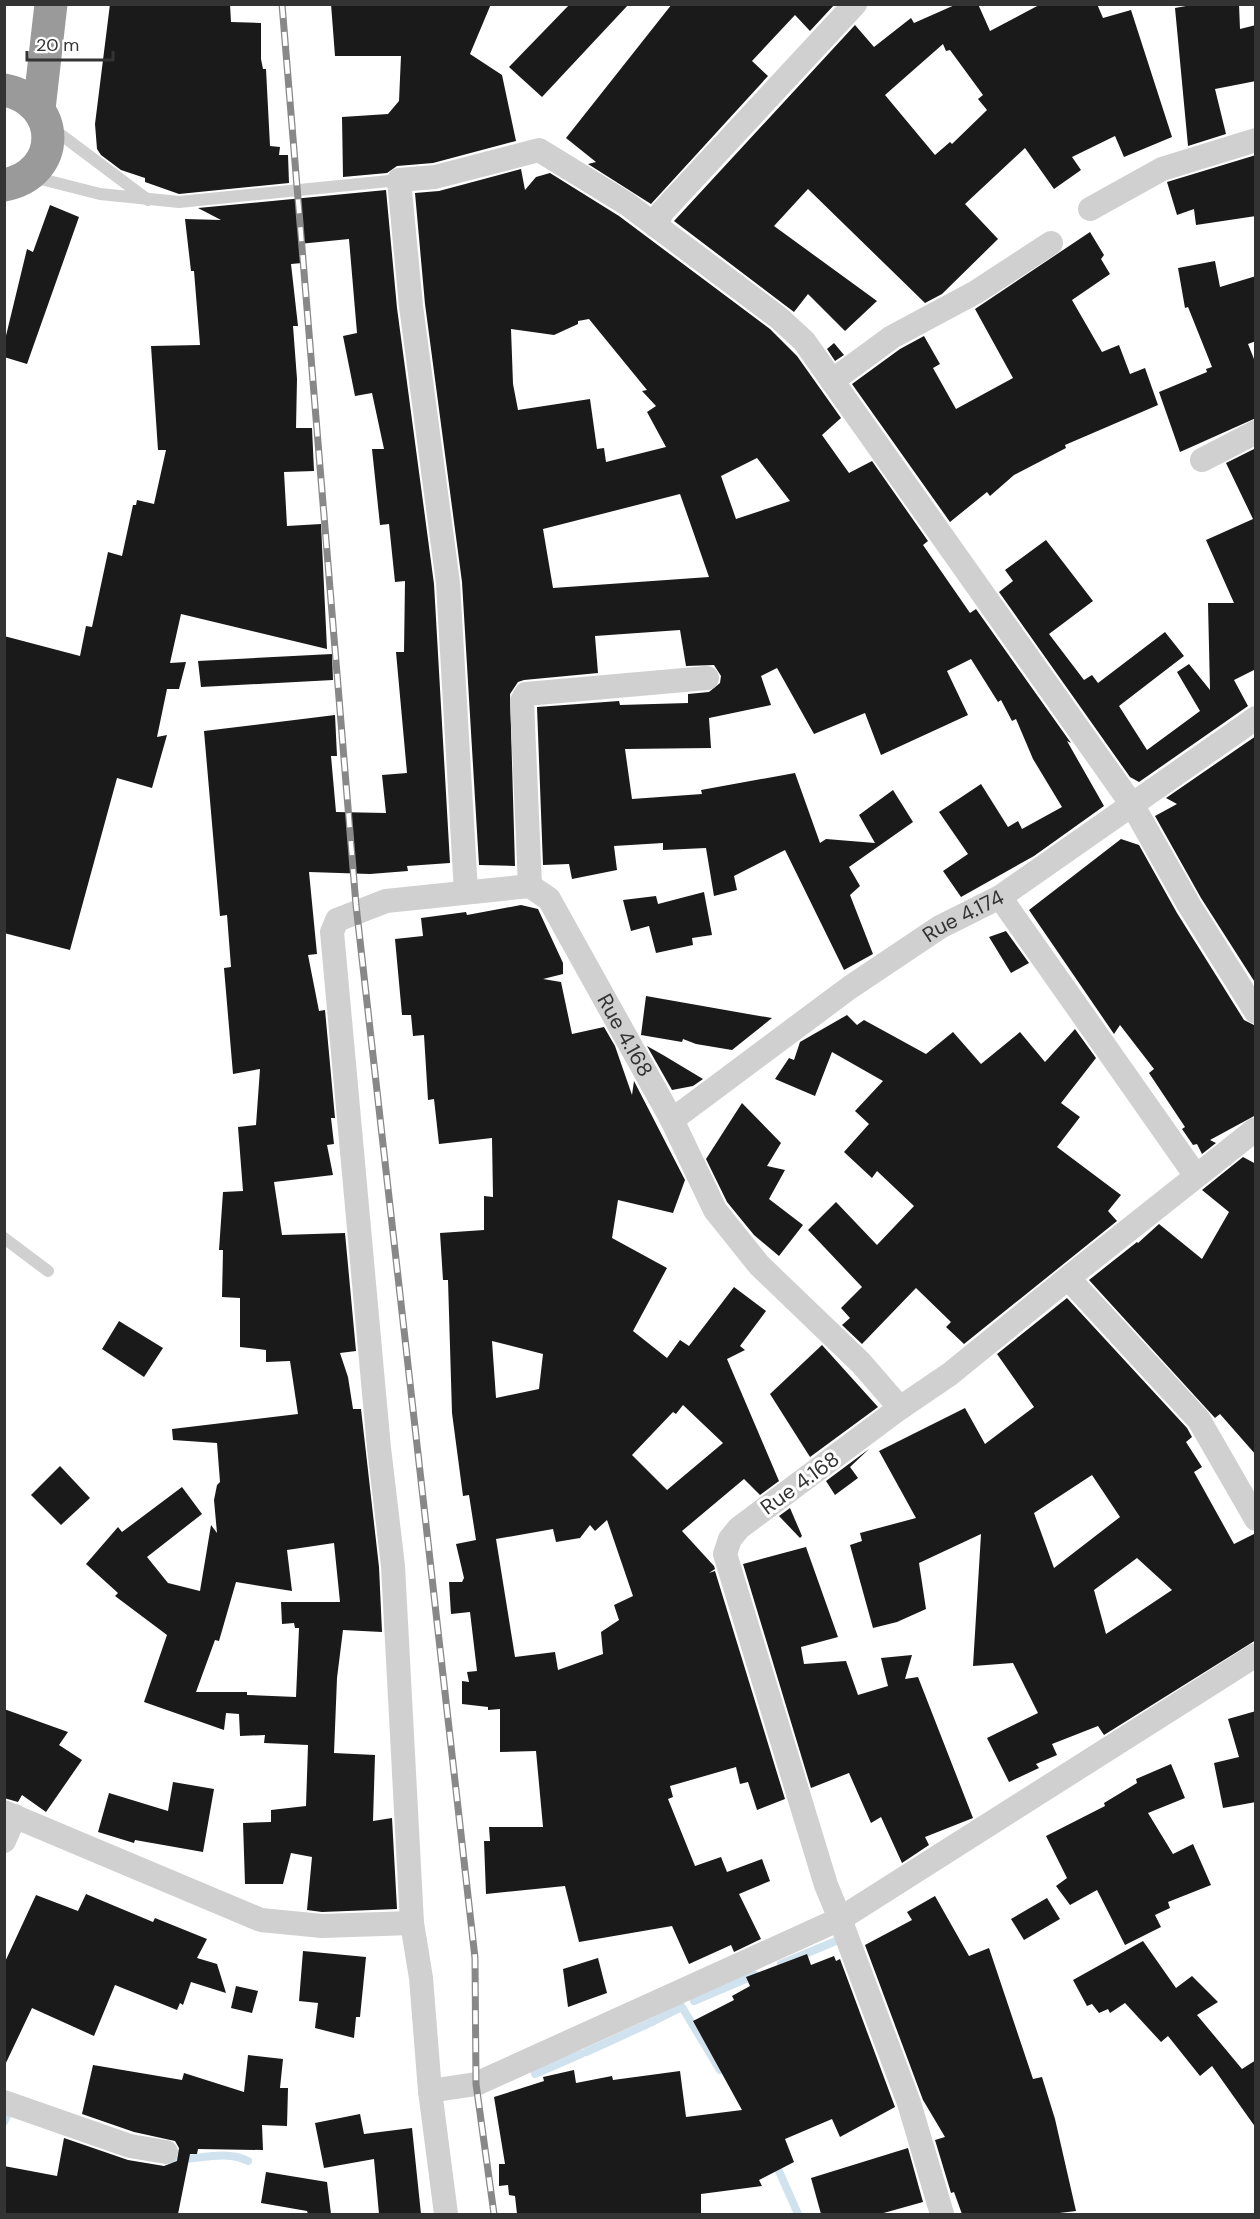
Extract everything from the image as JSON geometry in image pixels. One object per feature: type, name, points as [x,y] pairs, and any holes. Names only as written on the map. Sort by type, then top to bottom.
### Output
[{"type":"highway","points":[[17,180],[42,162],[48,144],[43,116],[51,4]]},
{"type":"highway","points":[[4,90],[24,96],[43,116]]},
{"type":"street","points":[[656,226],[662,212],[855,4]]},
{"type":"street","points":[[1090,208],[1162,169],[1256,140]]},
{"type":"street","points":[[466,892],[448,584],[411,306],[399,180],[435,177],[539,150],[602,188],[656,226],[792,329],[832,381],[1133,806],[1189,905],[1256,1012]]},
{"type":"street","points":[[832,381],[891,337],[976,292],[1051,243]]},
{"type":"street","points":[[1202,460],[1256,432]]},
{"type":"street","points":[[446,2214],[430,2091],[421,1978],[412,1923],[393,1566],[379,1448],[332,932],[338,920],[386,901],[530,886],[522,701],[526,694],[707,678]]},
{"type":"street","name":"Rue 4.174","points":[[672,1120],[849,988],[940,927],[1000,897],[1256,718]]},
{"type":"street","name":"Rue 4.168","points":[[530,886],[549,900],[672,1120],[715,1210],[759,1265],[861,1364],[900,1408],[740,1527],[729,1539],[724,1554],[826,1885],[909,2103],[942,2214]]},
{"type":"street","points":[[1000,897],[1196,1176]]},
{"type":"street","points":[[900,1408],[950,1374],[1256,1129]]},
{"type":"street","points":[[1068,1278],[1199,1420],[1256,1519]]},
{"type":"street","points":[[430,2091],[476,2084],[840,1919],[1256,1655]]},
{"type":"street","points":[[4,1841],[10,1814],[261,1920],[322,1926],[412,1923]]},
{"type":"street","points":[[4,2102],[130,2146],[166,2152]]},
{"type":"lane","points":[[43,116],[149,201]]},
{"type":"lane","points":[[17,180],[149,201],[179,202],[399,180]]},
{"type":"lane","points":[[4,1238],[48,1271]]},
{"type":"building","points":[[110,4],[230,4],[231,22],[261,23],[261,59],[263,69],[266,69],[270,146],[280,147],[279,155],[288,155],[289,183],[179,194],[145,182],[145,178],[121,170],[101,155],[97,149],[95,124]]},
{"type":"building","points":[[331,4],[491,4],[470,54],[502,75],[516,141],[433,163],[397,166],[387,173],[343,177],[342,117],[388,114],[399,101],[401,56],[335,56]]},
{"type":"building","points":[[570,4],[629,4],[542,97],[509,67]]},
{"type":"building","points":[[672,4],[835,4],[810,31],[795,15],[752,61],[768,76],[651,204],[588,164],[596,162],[566,138]]},
{"type":"building","points":[[957,4],[978,4],[990,31],[1041,4],[1097,4],[1103,18],[1131,10],[1172,137],[1124,157],[1115,136],[1072,157],[1081,170],[1054,189],[1025,148],[965,204],[998,239],[942,294],[925,303],[808,189],[774,226],[877,301],[845,331],[808,294],[794,312],[674,221],[855,25],[874,47],[911,18],[914,23]],"holes":[[[943,44],[946,51],[950,50],[983,95],[978,99],[987,110],[952,144],[950,142],[935,155],[885,95]]]},
{"type":"building","points":[[1197,4],[1239,4],[1240,29],[1256,25],[1256,81],[1215,89],[1226,134],[1188,146],[1175,8]]},
{"type":"building","points":[[1256,155],[1256,216],[1196,225],[1194,209],[1177,215],[1167,182]]},
{"type":"building","points":[[521,169],[525,190],[536,177],[550,173],[619,216],[770,329],[797,356],[841,418],[822,435],[849,473],[872,461],[928,541],[923,545],[970,613],[976,609],[1071,743],[1067,741],[1104,806],[1034,856],[961,897],[943,871],[968,854],[939,812],[981,784],[1008,827],[1018,821],[1022,829],[1062,807],[1033,759],[1016,719],[1012,721],[1001,700],[998,702],[971,659],[947,671],[968,715],[881,755],[865,713],[814,734],[777,668],[761,676],[771,705],[709,718],[711,748],[625,749],[632,799],[702,794],[701,790],[795,773],[820,843],[826,839],[875,843],[859,815],[893,790],[913,822],[849,867],[860,886],[850,895],[873,954],[844,970],[785,850],[734,876],[737,890],[714,896],[706,848],[663,850],[663,843],[614,846],[617,870],[572,879],[569,864],[543,865],[537,707],[619,701],[620,705],[688,703],[688,694],[709,692],[720,683],[721,676],[714,665],[686,666],[680,630],[595,636],[598,673],[524,680],[518,682],[510,694],[515,866],[479,865],[462,582],[425,304],[415,193],[439,191]],"holes":[[[589,319],[647,390],[642,391],[656,406],[647,412],[666,447],[606,462],[604,448],[597,449],[590,399],[518,410],[513,384],[511,329],[554,335],[578,324],[578,321]],[[757,458],[790,501],[736,519],[721,476]],[[680,494],[709,577],[553,588],[543,529]]]},
{"type":"building","points":[[386,190],[397,308],[434,584],[450,863],[407,866],[408,871],[370,874],[309,872],[317,954],[308,955],[319,1011],[325,1010],[335,1118],[331,1118],[334,1144],[327,1145],[333,1175],[274,1182],[282,1235],[345,1233],[356,1351],[340,1353],[348,1377],[353,1409],[361,1409],[379,1567],[382,1632],[343,1630],[337,1678],[334,1753],[375,1755],[373,1821],[392,1818],[397,1909],[322,1912],[307,1910],[312,1857],[291,1853],[283,1884],[245,1884],[243,1823],[271,1822],[271,1810],[306,1806],[308,1745],[264,1743],[265,1735],[240,1736],[239,1714],[226,1713],[224,1730],[144,1702],[167,1635],[115,1596],[118,1593],[86,1564],[118,1527],[122,1532],[182,1487],[202,1514],[147,1557],[168,1583],[200,1591],[211,1525],[217,1533],[214,1500],[217,1485],[220,1482],[217,1443],[173,1440],[172,1429],[298,1414],[290,1361],[266,1362],[266,1350],[240,1347],[240,1298],[222,1297],[223,1250],[219,1250],[223,1192],[243,1191],[238,1127],[256,1125],[260,1069],[233,1074],[224,968],[231,967],[227,915],[220,916],[204,731],[335,715],[337,756],[331,756],[336,812],[386,813],[382,775],[407,773],[396,652],[404,652],[405,581],[395,582],[389,524],[380,525],[372,449],[384,449],[372,393],[355,396],[343,336],[357,333],[349,239],[299,244],[302,263],[291,264],[298,326],[293,326],[297,379],[296,428],[312,428],[314,471],[284,472],[287,526],[321,524],[327,649],[181,614],[170,663],[186,662],[179,689],[167,689],[157,737],[167,735],[152,788],[117,778],[70,950],[4,933],[4,636],[80,656],[86,626],[92,627],[108,552],[122,556],[133,505],[136,505],[137,500],[154,504],[166,450],[158,450],[151,346],[200,345],[194,271],[191,271],[185,219],[221,220],[198,208]],"holes":[[[334,1543],[340,1602],[281,1602],[282,1624],[294,1623],[295,1628],[299,1628],[296,1697],[247,1695],[247,1692],[196,1692],[215,1640],[219,1641],[236,1582],[292,1591],[287,1550]]]},
{"type":"building","points":[[50,205],[79,217],[27,364],[4,357],[4,344],[27,249],[33,252]]},
{"type":"building","points":[[1090,232],[1104,255],[1101,259],[1110,274],[1072,300],[1102,352],[1119,345],[1130,374],[1145,368],[1158,405],[1065,445],[1066,448],[1014,475],[990,496],[987,492],[950,522],[852,384],[900,349],[924,336],[940,364],[933,368],[956,409],[1013,378],[975,309]]},
{"type":"building","points":[[1215,261],[1220,287],[1256,276],[1256,341],[1248,344],[1256,364],[1256,418],[1180,452],[1159,392],[1207,372],[1206,369],[1212,367],[1188,307],[1185,308],[1178,268]]},
{"type":"building","points":[[834,343],[844,355],[835,361],[827,349]]},
{"type":"building","points":[[1256,448],[1256,669],[1234,680],[1248,706],[1139,782],[1130,777],[999,592],[1013,581],[1005,570],[1046,540],[1093,601],[1049,634],[1084,680],[1092,675],[1098,683],[1165,632],[1184,656],[1119,706],[1147,750],[1200,711],[1177,672],[1189,664],[1210,690],[1208,603],[1234,603],[1206,540],[1253,519],[1226,463]]},
{"type":"building","points":[[332,654],[333,680],[201,687],[198,661]]},
{"type":"building","points":[[1256,736],[1256,984],[1201,898],[1155,816],[1177,804],[1166,798]]},
{"type":"building","points":[[1121,839],[1139,845],[1177,913],[1244,1020],[1256,1026],[1256,1115],[1210,1140],[1216,1143],[1202,1154],[1197,1144],[1193,1145],[1182,1129],[1185,1127],[1149,1073],[1154,1069],[1120,1025],[1114,1034],[1029,910]]},
{"type":"building","points":[[704,892],[712,935],[692,938],[693,945],[656,953],[649,926],[631,931],[623,900],[656,896],[658,904]]},
{"type":"building","points":[[521,905],[538,909],[563,963],[563,974],[543,979],[561,982],[572,1034],[604,1027],[615,1046],[632,1095],[634,1081],[685,1180],[673,1213],[618,1200],[612,1238],[667,1268],[633,1331],[667,1358],[680,1340],[689,1346],[734,1287],[766,1311],[740,1346],[745,1350],[727,1359],[779,1481],[760,1495],[744,1479],[682,1531],[714,1566],[715,1569],[709,1573],[715,1571],[785,1799],[757,1810],[748,1782],[740,1784],[736,1767],[670,1786],[673,1797],[668,1799],[695,1866],[721,1857],[727,1872],[762,1859],[770,1881],[739,1894],[761,1939],[734,1952],[731,1945],[689,1964],[672,1926],[579,1942],[565,1886],[486,1894],[484,1841],[490,1841],[489,1827],[543,1827],[536,1751],[500,1752],[500,1709],[488,1710],[488,1707],[462,1704],[462,1681],[469,1682],[467,1672],[477,1671],[470,1612],[451,1614],[449,1582],[462,1582],[464,1578],[456,1544],[476,1540],[469,1495],[463,1496],[452,1413],[448,1280],[443,1280],[440,1233],[484,1230],[484,1196],[493,1197],[492,1138],[439,1144],[434,1099],[428,1100],[424,1035],[413,1036],[411,1015],[402,1015],[395,939],[423,936],[421,918],[466,912],[467,915]],"holes":[[[492,1341],[543,1354],[539,1389],[496,1398]],[[683,1405],[723,1443],[667,1490],[632,1455],[673,1412],[676,1414]],[[607,1520],[633,1596],[614,1605],[619,1620],[601,1632],[603,1654],[558,1670],[555,1652],[515,1657],[496,1539],[553,1529],[556,1542],[580,1538],[590,1525],[595,1531]]]},
{"type":"building","points":[[1006,931],[1029,963],[1011,973],[989,937]]},
{"type":"building","points":[[646,996],[772,1018],[732,1050],[696,1044],[683,1039],[682,1042],[641,1035]]},
{"type":"building","points":[[847,1015],[857,1025],[864,1020],[926,1054],[953,1032],[981,1064],[1020,1032],[1045,1062],[1075,1029],[1096,1058],[1061,1103],[1080,1117],[1057,1147],[1121,1195],[1108,1211],[1117,1221],[964,1344],[946,1327],[951,1322],[916,1288],[862,1344],[842,1325],[850,1318],[841,1308],[862,1287],[808,1230],[836,1202],[877,1245],[914,1206],[877,1171],[872,1178],[844,1152],[869,1124],[855,1111],[883,1081],[832,1052],[815,1096],[775,1079],[789,1058],[794,1060],[800,1042]]},
{"type":"building","points":[[647,1046],[703,1079],[693,1086],[672,1090]]},
{"type":"building","points":[[742,1103],[781,1143],[767,1166],[785,1170],[769,1199],[803,1225],[779,1256],[754,1235],[727,1202],[706,1159]]},
{"type":"building","points":[[1243,1157],[1256,1164],[1256,1455],[1220,1414],[1215,1418],[1089,1280],[1159,1224],[1202,1259],[1229,1212],[1202,1190]]},
{"type":"building","points":[[1067,1298],[1187,1428],[1192,1437],[1186,1442],[1202,1467],[1194,1472],[1234,1544],[1256,1533],[1256,1640],[1104,1735],[1098,1726],[1052,1744],[1057,1755],[1036,1764],[1039,1768],[1009,1782],[987,1738],[1038,1713],[1013,1663],[973,1666],[981,1534],[919,1563],[926,1609],[897,1622],[873,1628],[850,1545],[862,1541],[860,1533],[916,1518],[879,1451],[965,1408],[985,1444],[1034,1407],[997,1354]],"holes":[[[1092,1475],[1120,1517],[1054,1568],[1034,1513]],[[1137,1558],[1172,1590],[1106,1634],[1094,1590]]]},
{"type":"building","points":[[119,1321],[163,1348],[144,1377],[102,1349]]},
{"type":"building","points":[[822,1345],[878,1407],[810,1457],[770,1394]]},
{"type":"building","points":[[869,1449],[850,1467],[858,1478],[835,1495],[826,1481]]},
{"type":"building","points":[[60,1466],[90,1498],[61,1525],[31,1495]]},
{"type":"building","points":[[790,1508],[802,1536],[800,1538],[779,1516]]},
{"type":"building","points":[[806,1547],[838,1637],[801,1647],[804,1664],[846,1661],[858,1695],[888,1686],[881,1658],[912,1655],[905,1679],[918,1677],[973,1818],[925,1837],[929,1845],[902,1863],[881,1817],[871,1823],[849,1773],[811,1788],[743,1564]]},
{"type":"building","points":[[4,1709],[68,1732],[59,1745],[82,1760],[46,1812],[22,1795],[18,1802],[4,1798]]},
{"type":"building","points":[[1256,1711],[1256,1802],[1223,1808],[1214,1763],[1239,1757],[1228,1719]]},
{"type":"building","points":[[1171,1764],[1185,1798],[1148,1813],[1173,1854],[1193,1844],[1211,1885],[1168,1902],[1170,1908],[1155,1915],[1161,1927],[1125,1945],[1097,1890],[1070,1905],[1056,1886],[1067,1878],[1046,1836],[1105,1806],[1104,1803],[1137,1783],[1136,1779]]},
{"type":"building","points":[[173,1782],[214,1789],[203,1852],[135,1840],[134,1843],[98,1832],[109,1793],[168,1811]]},
{"type":"building","points":[[86,1894],[153,1922],[155,1918],[207,1939],[197,1958],[217,1964],[226,1993],[191,1982],[183,2005],[180,2003],[177,2010],[115,1985],[94,2036],[32,2008],[4,2067],[4,1964],[36,1895],[78,1911]]},
{"type":"building","points":[[935,1896],[969,1956],[989,1948],[1033,2079],[1042,2077],[1055,2119],[1076,2211],[1051,2214],[962,2214],[954,2192],[951,2193],[935,2140],[945,2137],[923,2100],[865,1945],[912,1920],[907,1912]]},
{"type":"building","points":[[1047,1898],[1060,1919],[1024,1940],[1011,1919]]},
{"type":"building","points":[[1143,1941],[1176,1988],[1192,1976],[1218,2002],[1197,2015],[1242,2069],[1256,2060],[1256,2128],[1212,2066],[1200,2076],[1168,2036],[1161,2042],[1125,2003],[1110,2013],[1108,2009],[1099,2013],[1092,2004],[1087,2006],[1073,1980]]},
{"type":"building","points":[[303,1951],[366,1957],[360,2017],[356,2017],[354,2038],[315,2028],[318,2003],[299,2001]]},
{"type":"building","points":[[807,1954],[811,1965],[834,1956],[836,1961],[840,1959],[895,2107],[840,2137],[832,2119],[785,2139],[794,2162],[759,2180],[762,2186],[701,2194],[701,2214],[517,2214],[515,2196],[509,2195],[508,2185],[499,2186],[499,2164],[505,2164],[494,2097],[544,2081],[543,2077],[574,2070],[576,2083],[612,2076],[613,2080],[680,2071],[686,2117],[742,2110],[693,2021],[734,2000],[732,1996],[750,1986],[746,1977]]},
{"type":"building","points":[[598,1958],[607,1993],[568,2007],[563,1969]]},
{"type":"building","points":[[236,1986],[258,1991],[252,2013],[231,2008]]},
{"type":"building","points":[[248,2055],[283,2059],[280,2088],[288,2088],[287,2126],[262,2125],[263,2150],[198,2149],[197,2154],[190,2154],[178,2214],[4,2214],[4,2166],[57,2176],[64,2138],[128,2160],[164,2166],[177,2161],[179,2148],[175,2141],[134,2132],[82,2114],[93,2065],[182,2080],[184,2073],[244,2092]]},
{"type":"building","points":[[360,2114],[364,2134],[412,2128],[421,2214],[379,2214],[374,2159],[324,2168],[315,2123]]},
{"type":"building","points":[[908,2148],[923,2202],[880,2214],[821,2214],[811,2178]]},
{"type":"building","points":[[266,2172],[327,2182],[331,2214],[308,2214],[307,2211],[261,2203]]},
{"type":"waterway","points":[[781,1964],[836,1941]]},
{"type":"waterway","points":[[694,2001],[755,1975]]},
{"type":"waterway","points":[[654,2021],[682,2007],[720,2070]]},
{"type":"waterway","points":[[619,2037],[652,2022]]},
{"type":"waterway","points":[[586,2052],[617,2038]]},
{"type":"waterway","points":[[535,2074],[581,2054]]},
{"type":"waterway","points":[[4,2122],[7,2116]]},
{"type":"waterway","points":[[163,2159],[227,2156],[248,2161]]},
{"type":"waterway","points":[[775,2162],[798,2214]]},
{"type":"railway","points":[[282,4],[356,905],[475,1958],[476,2084],[494,2214]]}]
